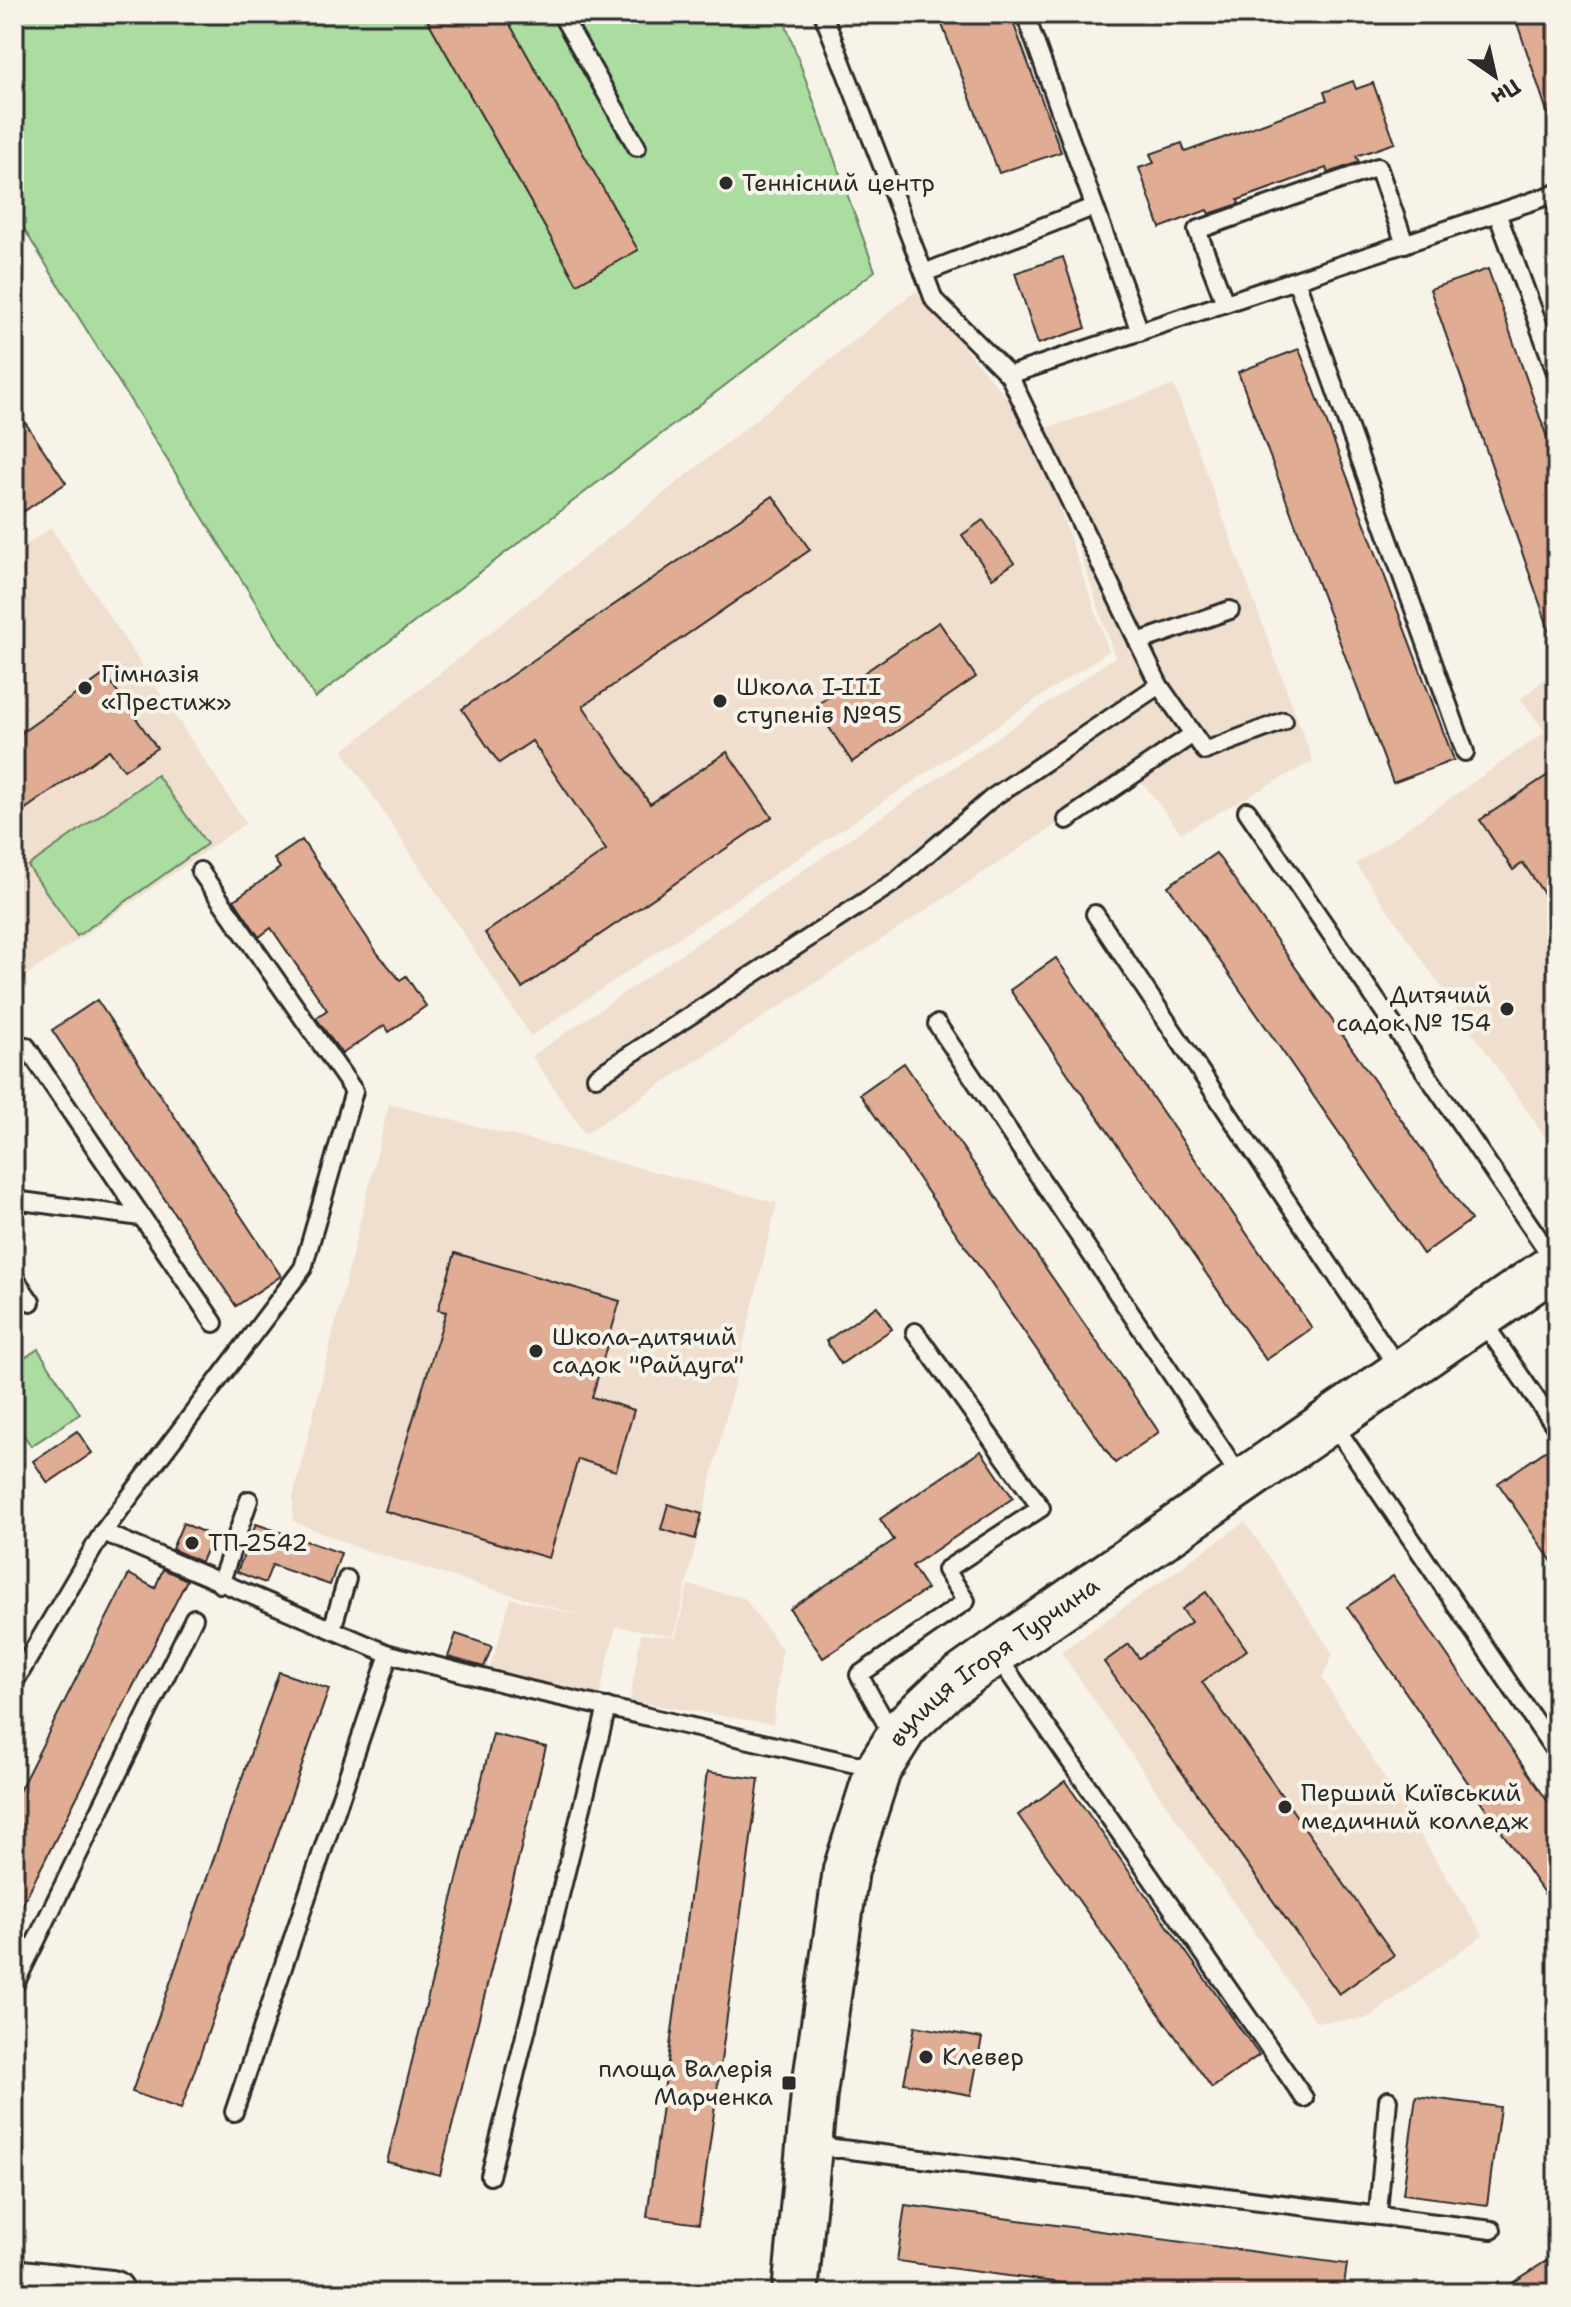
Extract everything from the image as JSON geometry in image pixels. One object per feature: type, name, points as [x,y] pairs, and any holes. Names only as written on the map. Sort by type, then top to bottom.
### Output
[{"type":"street","name":"вулиця Ігоря Турчина","points":[[795,2293],[809,2145],[846,1870],[887,1755],[905,1727],[946,1688],[995,1653],[1557,1264]]},
{"type":"street","points":[[14,2282],[112,2293]]},
{"type":"lane","points":[[561,14],[637,147]]},
{"type":"lane","points":[[823,14],[934,300],[1009,375],[1159,685],[1205,751],[1284,721]]},
{"type":"lane","points":[[1025,14],[1140,332]]},
{"type":"lane","points":[[1225,303],[1197,230],[1378,167],[1405,244]]},
{"type":"lane","points":[[1009,375],[1557,193]]},
{"type":"lane","points":[[924,273],[1093,207]]},
{"type":"lane","points":[[1497,213],[1557,375]]},
{"type":"lane","points":[[1296,280],[1465,752]]},
{"type":"lane","points":[[1138,642],[1230,610]]},
{"type":"lane","points":[[596,1077],[896,881],[992,798],[1159,685]]},
{"type":"lane","points":[[1067,820],[1193,734]]},
{"type":"lane","points":[[1247,811],[1557,1264]]},
{"type":"lane","points":[[14,1683],[103,1532],[303,1268],[354,1091],[200,871]]},
{"type":"lane","points":[[1095,914],[1401,1372]]},
{"type":"lane","points":[[937,1024],[1243,1481]]},
{"type":"lane","points":[[26,1046],[214,1323]]},
{"type":"lane","points":[[14,1200],[141,1217]]},
{"type":"lane","points":[[14,1277],[31,1302]]},
{"type":"lane","points":[[1480,1318],[1557,1429]]},
{"type":"lane","points":[[103,1532],[389,1654],[607,1707],[887,1755],[859,1675],[966,1601],[946,1570],[1041,1508],[915,1332]]},
{"type":"lane","points":[[1331,1421],[1557,1754]]},
{"type":"lane","points":[[220,1584],[249,1500]]},
{"type":"lane","points":[[332,1629],[347,1579]]},
{"type":"lane","points":[[14,1986],[194,1618]]},
{"type":"lane","points":[[995,1653],[1304,2098]]},
{"type":"lane","points":[[234,2112],[389,1654]]},
{"type":"lane","points":[[490,2176],[607,1707]]},
{"type":"lane","points":[[1378,2213],[1388,2100]]},
{"type":"lane","points":[[809,2145],[1378,2213],[1492,2230]]},
{"type":"shaded area","name":"Школа І-ІІІ ступенів №95","points":[[916,291],[1031,426],[1109,651],[531,1036],[343,751]]},
{"type":"shaded area","points":[[1174,385],[1313,761],[1181,833],[1135,773],[585,1134],[532,1056],[1115,657],[1039,431]]},
{"type":"shaded area","name":"Гімназія «Престиж»","points":[[51,528],[246,823],[14,984],[14,553]]},
{"type":"shaded area","name":"Дитячий садок № 154","points":[[1557,669],[1557,1154],[1356,864],[1545,732],[1521,699]]},
{"type":"shaded area","name":"Школа-дитячий садок \"Райдуга\"","points":[[389,1104],[777,1203],[674,1636],[616,1626],[599,1697],[489,1672],[511,1598],[588,1618],[356,1547],[293,1521],[293,1498]]},
{"type":"shaded area","name":"Перший Київський медичний колледж","points":[[1245,1522],[1333,1654],[1322,1678],[1483,1935],[1366,2019],[1316,2022],[1061,1652]]},
{"type":"shaded area","points":[[688,1585],[744,1598],[782,1649],[773,1724],[630,1701],[641,1634],[676,1637]]},
{"type":"green space","points":[[14,14],[782,14],[875,271],[315,698],[14,213]]},
{"type":"green space","points":[[157,775],[207,844],[77,936],[28,866]]},
{"type":"green space","points":[[38,1349],[80,1414],[31,1446],[14,1420],[14,1365]]},
{"type":"building","points":[[424,14],[504,14],[638,250],[577,284]]},
{"type":"building","points":[[938,14],[1010,14],[1061,152],[999,173]]},
{"type":"building","points":[[1514,14],[1557,14],[1557,128],[1553,129]]},
{"type":"building","points":[[1353,81],[1356,89],[1373,83],[1395,143],[1356,156],[1359,162],[1328,173],[1326,168],[1238,200],[1239,204],[1209,214],[1207,210],[1160,228],[1139,168],[1154,163],[1150,154],[1182,143],[1185,152],[1327,100],[1324,92]]},
{"type":"building","points":[[1063,257],[1086,328],[1038,344],[1015,273]]},
{"type":"building","points":[[1488,269],[1557,466],[1557,640],[1553,641],[1430,289]]},
{"type":"building","points":[[1299,349],[1454,760],[1393,783],[1238,372]]},
{"type":"building","points":[[14,406],[66,483],[14,518]]},
{"type":"building","points":[[773,496],[810,550],[583,706],[650,804],[727,752],[772,817],[522,988],[485,933],[606,850],[532,741],[499,763],[462,709]]},
{"type":"building","points":[[983,520],[1014,563],[992,578],[962,535]]},
{"type":"building","points":[[939,622],[976,677],[852,762],[815,706]]},
{"type":"building","points":[[105,674],[157,748],[124,770],[109,750],[14,817],[14,738]]},
{"type":"building","points":[[1557,769],[1557,913],[1523,863],[1513,870],[1480,820]]},
{"type":"building","points":[[302,840],[378,954],[400,980],[406,976],[426,1006],[389,1032],[385,1025],[342,1054],[316,1018],[327,1010],[271,928],[259,937],[234,900],[280,868],[274,859]]},
{"type":"building","points":[[1216,853],[1471,1220],[1423,1254],[1168,886]]},
{"type":"building","points":[[1056,958],[1312,1328],[1266,1360],[1010,990]]},
{"type":"building","points":[[97,1000],[281,1276],[236,1306],[52,1030]]},
{"type":"building","points":[[904,1063],[1159,1432],[1115,1463],[860,1094]]},
{"type":"building","points":[[455,1253],[620,1301],[592,1397],[634,1410],[616,1471],[578,1459],[549,1558],[385,1511],[446,1312],[438,1310]]},
{"type":"building","points":[[877,1306],[892,1329],[841,1364],[826,1341]]},
{"type":"building","points":[[77,1431],[92,1453],[48,1483],[33,1461]]},
{"type":"building","points":[[1557,1443],[1557,1569],[1498,1483]]},
{"type":"building","points":[[981,1451],[1013,1498],[912,1566],[927,1589],[823,1658],[790,1609],[894,1540],[880,1519]]},
{"type":"building","points":[[668,1504],[702,1514],[695,1539],[661,1529]]},
{"type":"building","name":"ТП-2542","points":[[183,1523],[212,1536],[201,1562],[172,1549]]},
{"type":"building","points":[[256,1524],[341,1553],[330,1585],[272,1565],[265,1583],[237,1572]]},
{"type":"building","points":[[163,1569],[187,1580],[14,1921],[14,1801],[129,1574],[155,1588]]},
{"type":"building","points":[[1393,1576],[1557,1815],[1557,1912],[1347,1607]]},
{"type":"building","points":[[1206,1592],[1247,1650],[1202,1682],[1394,1955],[1339,1994],[1104,1662],[1129,1644],[1139,1658],[1191,1622],[1182,1609]]},
{"type":"building","points":[[456,1634],[492,1646],[484,1667],[448,1657]]},
{"type":"building","points":[[279,1672],[329,1689],[181,2109],[132,2092]]},
{"type":"building","points":[[493,1734],[546,1747],[440,2175],[387,2162]]},
{"type":"building","points":[[707,1772],[759,1779],[699,2224],[647,2217]]},
{"type":"building","points":[[1065,1781],[1259,2055],[1212,2088],[1018,1815]]},
{"type":"building","points":[[915,2026],[982,2038],[971,2095],[904,2083]]},
{"type":"building","points":[[1416,2096],[1500,2107],[1487,2205],[1403,2194]]},
{"type":"building","points":[[905,2205],[1347,2264],[1343,2293],[1135,2293],[897,2261]]},
{"type":"building","points":[[1557,2254],[1557,2293],[1497,2293]]},
{"type":"place","name":"Теннісний центр","points":[[726,183]]},
{"type":"place","name":"Гімназія «Престиж»","points":[[85,688]]},
{"type":"place","name":"Школа І-ІІІ ступенів №95","points":[[720,701]]},
{"type":"place","name":"Дитячий садок № 154","points":[[1507,1009]]},
{"type":"place","name":"Школа-дитячий садок \"Райдуга\"","points":[[536,1351]]},
{"type":"place","name":"ТП-2542","points":[[192,1543]]},
{"type":"place","name":"Перший Київський медичний колледж","points":[[1285,1807]]},
{"type":"place","name":"Клевер","points":[[926,2057]]},
{"type":"place","name":"площа Валерія Марченка","points":[[789,2083]]}]
